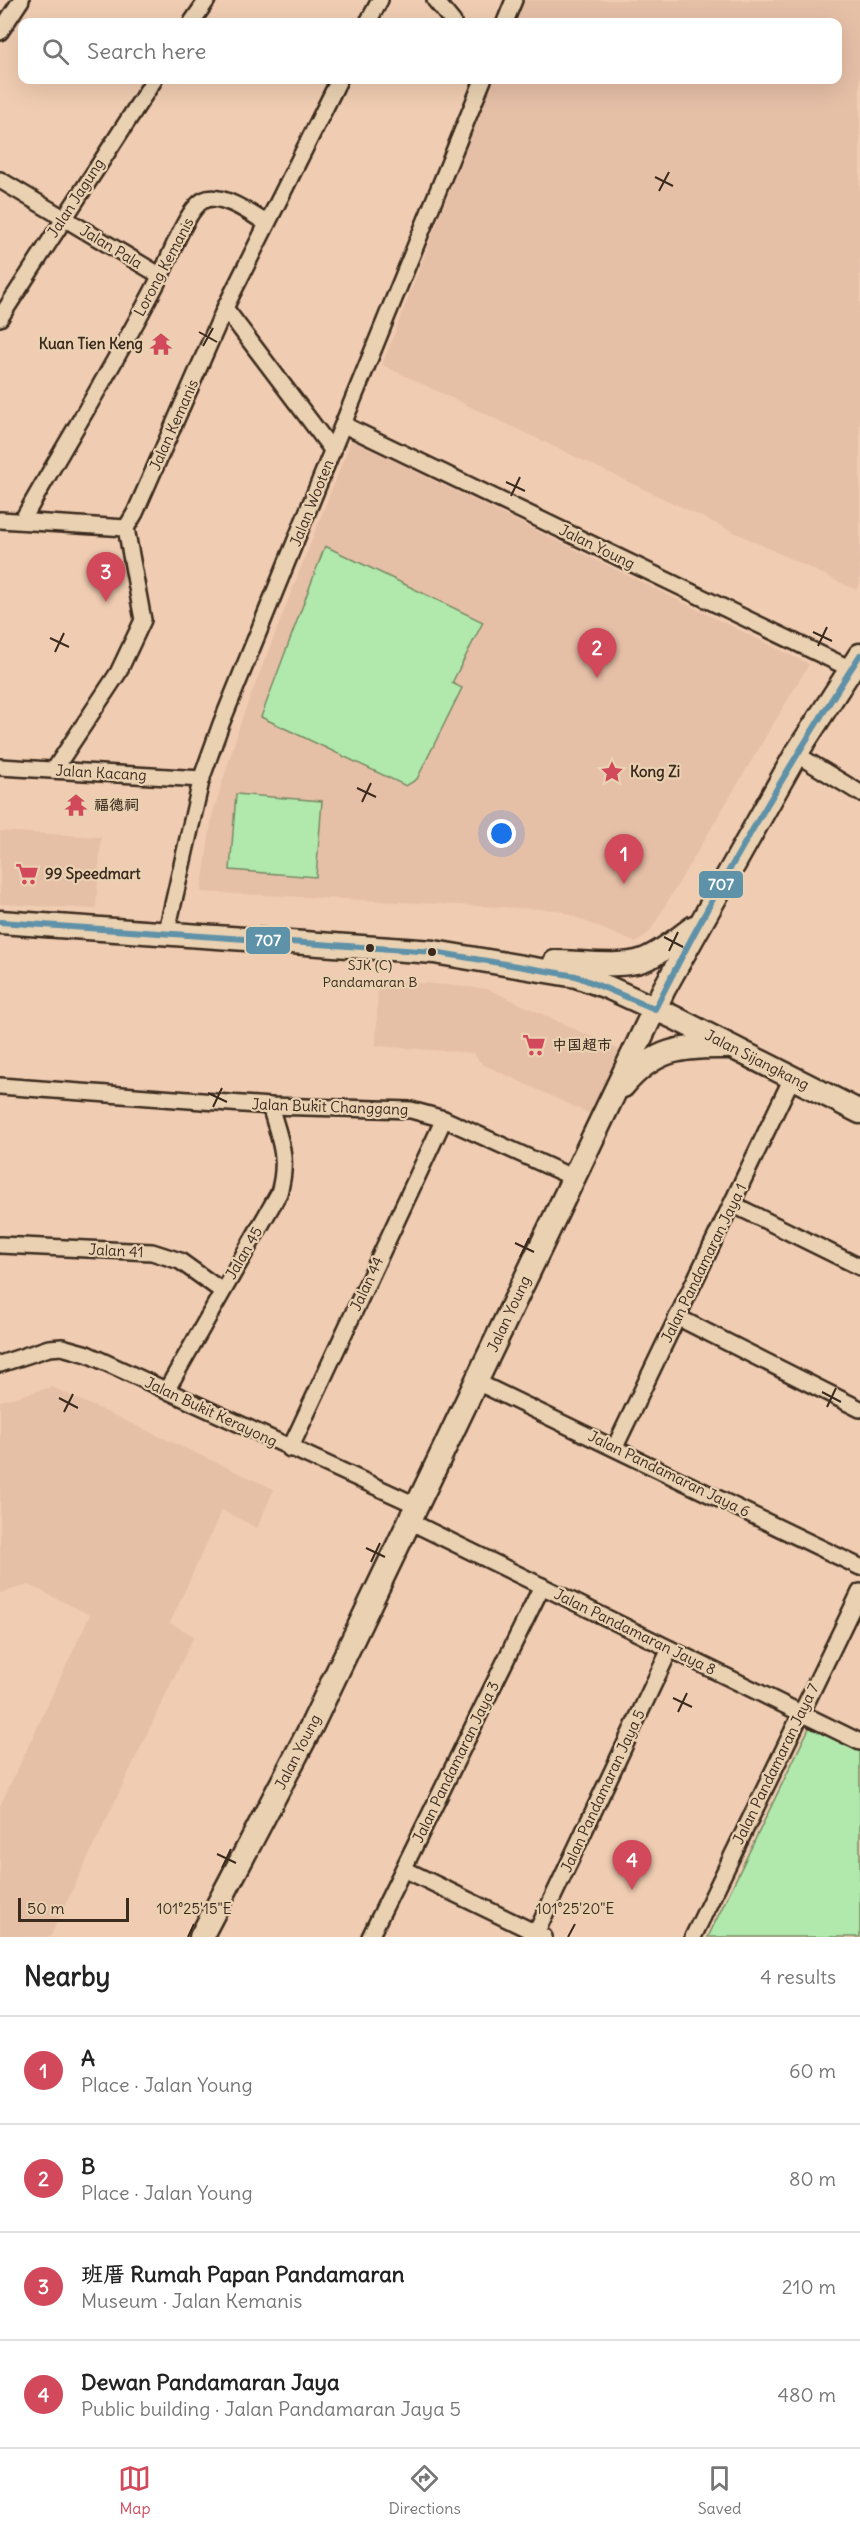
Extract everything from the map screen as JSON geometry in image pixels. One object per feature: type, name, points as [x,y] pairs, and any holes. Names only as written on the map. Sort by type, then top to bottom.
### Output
[{"type":"main road","name":"Jalan Young","points":[[209,1935],[414,1514],[655,1009],[700,922],[796,754],[855,662]]},
{"type":"main road","points":[[0,922],[434,952],[496,962],[625,963],[642,961],[656,954],[700,922]]},
{"type":"main road","name":"Jalan Sijangkang","points":[[496,962],[576,976],[655,1009],[860,1112]]},
{"type":"main road","points":[[610,1101],[632,1075],[668,1051],[692,1047],[731,1047]]},
{"type":"street","points":[[0,32],[21,0]]},
{"type":"street","points":[[195,18],[207,0]]},
{"type":"street","points":[[370,18],[380,0]]},
{"type":"street","points":[[435,0],[450,18]]},
{"type":"street","points":[[507,18],[514,0]]},
{"type":"street","name":"Jalan Jagung","points":[[0,318],[151,84]]},
{"type":"street","name":"Jalan Kemanis","points":[[126,528],[135,513],[225,308],[337,84]]},
{"type":"street","name":"Jalan Wooten","points":[[166,934],[202,779],[221,724],[481,84]]},
{"type":"street","name":"Jalan Pala","points":[[0,180],[161,276]]},
{"type":"street","name":"Lorong Kemanis","points":[[22,521],[161,276],[191,214],[202,201],[211,198],[232,202],[266,223]]},
{"type":"street","points":[[225,308],[333,451]]},
{"type":"street","name":"Jalan Young","points":[[344,425],[855,662]]},
{"type":"street","points":[[0,520],[126,528],[143,620],[118,673],[54,770]]},
{"type":"street","points":[[796,754],[860,793]]},
{"type":"street","name":"Jalan Kacang","points":[[0,767],[202,779]]},
{"type":"street","name":"Jalan Pandamaran Jaya 1","points":[[615,1447],[792,1078]]},
{"type":"street","name":"Jalan Bukit Changgang","points":[[0,1086],[270,1106],[411,1110],[444,1119],[574,1178]]},
{"type":"street","name":"Jalan 45","points":[[166,1391],[279,1193],[284,1173],[284,1154],[270,1106]]},
{"type":"street","name":"Jalan 44","points":[[290,1449],[444,1119]]},
{"type":"street","points":[[732,1204],[860,1267]]},
{"type":"street","name":"Jalan 41","points":[[0,1245],[152,1252],[180,1261],[222,1291]]},
{"type":"street","points":[[678,1317],[860,1409]]},
{"type":"street","name":"Jalan Bukit Kerayong","points":[[0,1364],[49,1348],[62,1347],[87,1354],[290,1449],[414,1514]]},
{"type":"street","name":"Jalan Pandamaran Jaya 6","points":[[477,1382],[860,1567]]},
{"type":"street","name":"Jalan Pandamaran Jaya 8","points":[[414,1514],[543,1586],[860,1742]]},
{"type":"street","name":"Jalan Pandamaran Jaya 3","points":[[370,1937],[543,1586]]},
{"type":"street","name":"Jalan Pandamaran Jaya 7","points":[[693,1937],[860,1592]]},
{"type":"street","name":"Jalan Pandamaran Jaya 5","points":[[540,1935],[670,1648]]},
{"type":"street","points":[[404,1869],[540,1935]]},
{"type":"shaded area","points":[[523,0],[860,0],[860,584],[856,590],[382,365],[490,84],[842,84],[842,18],[516,18]]},
{"type":"shaded area","points":[[351,440],[809,664],[649,933],[636,943],[558,910],[201,892],[212,816],[242,718]]},
{"type":"shaded area","points":[[0,831],[101,837],[96,909],[0,904]]},
{"type":"shaded area","points":[[378,979],[488,989],[620,1050],[592,1115],[482,1064],[473,1053],[376,1046]]},
{"type":"shaded area","points":[[52,1387],[274,1489],[257,1528],[222,1510],[170,1623],[194,1636],[50,1937],[0,1937],[0,1806],[90,1615],[29,1585],[0,1593],[0,1401]]},
{"type":"green space","points":[[325,546],[483,622],[452,683],[462,688],[417,779],[406,786],[261,717]]},
{"type":"green space","points":[[236,794],[322,801],[316,877],[230,870]]},
{"type":"green space","points":[[811,1724],[860,1748],[860,1937],[708,1937]]},
{"type":"transit line","name":"707","points":[[0,922],[434,952],[576,976],[655,1009],[702,918],[753,829],[860,655]]},
{"type":"place","name":"Kuan Tien Keng","points":[[161,344]]},
{"type":"place","name":"班厝 Rumah Papan Pandamaran","points":[[106,602]]},
{"type":"place","name":"B","points":[[597,678]]},
{"type":"place","name":"Kong Zi","points":[[612,772]]},
{"type":"place","name":"福德祠","points":[[76,805]]},
{"type":"place","name":"99 Speedmart","points":[[27,874]]},
{"type":"place","name":"A","points":[[624,884]]},
{"type":"place","name":"SJK (C) Pandamaran B","points":[[370,948]]},
{"type":"place","name":"中国超市","points":[[534,1045]]},
{"type":"place","name":"Dewan Pandamaran Jaya","points":[[632,1890]]}]
